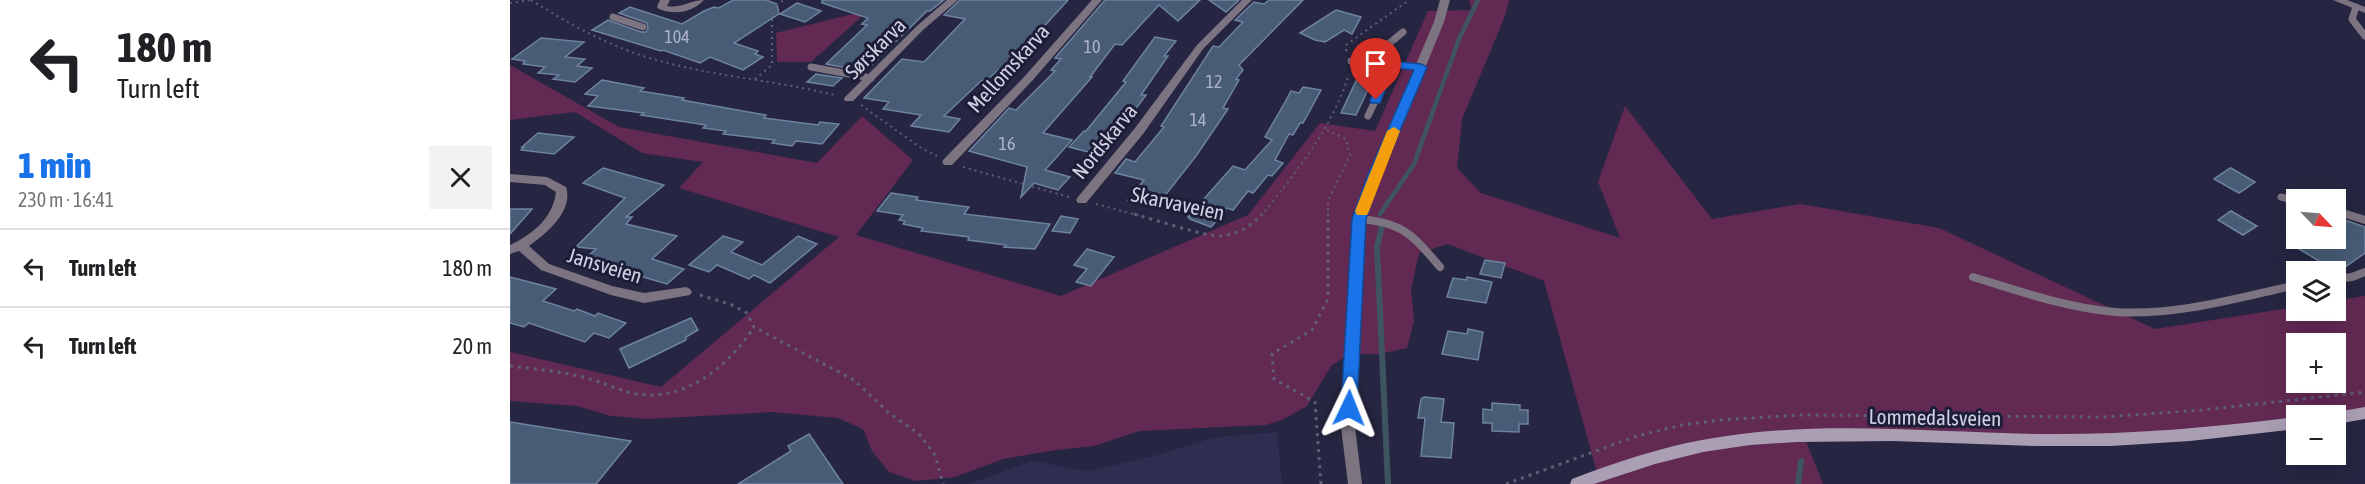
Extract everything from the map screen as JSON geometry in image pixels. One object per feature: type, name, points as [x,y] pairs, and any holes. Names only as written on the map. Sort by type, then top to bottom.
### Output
[{"type":"main road","points":[[2346,416],[2365,413]]},
{"type":"main road","name":"Lommedalsveien","points":[[1577,484],[1638,462],[1673,453],[1705,446],[1765,439],[1815,436],[2085,440],[2185,435],[2286,424]]},
{"type":"street","points":[[665,0],[662,7],[675,10],[692,6],[699,0]]},
{"type":"street","name":"Sørskarva","points":[[849,99],[953,0]]},
{"type":"street","name":"Mellomskarva","points":[[948,162],[1028,79],[1076,21],[1097,0]]},
{"type":"street","name":"Nordskarva","points":[[1082,200],[1140,131],[1200,48],[1247,0]]},
{"type":"street","points":[[1355,484],[1348,427],[1359,219],[1439,22],[1445,0]]},
{"type":"street","points":[[2338,0],[2361,9]]},
{"type":"street","name":"Jansveien","points":[[510,178],[547,181],[562,190],[559,208],[540,231],[516,248],[545,267],[611,290],[644,298],[686,292]]},
{"type":"lane","points":[[2361,9],[2352,19],[2365,36]]},
{"type":"lane","points":[[613,17],[643,27]]},
{"type":"lane","points":[[1368,116],[1383,84],[1379,63],[1386,46],[1403,32]]},
{"type":"lane","points":[[1351,61],[1421,67]]},
{"type":"lane","points":[[811,67],[871,78]]},
{"type":"lane","points":[[2281,197],[2286,198]]},
{"type":"lane","points":[[2346,214],[2365,220]]},
{"type":"lane","points":[[1359,219],[1384,219],[1395,223],[1414,237],[1440,267]]},
{"type":"lane","points":[[2346,277],[2365,273]]},
{"type":"lane","points":[[1973,277],[2077,307],[2116,312],[2189,308],[2286,287]]},
{"type":"path","points":[[510,3],[531,0]]},
{"type":"path","name":"Nordskarva","points":[[531,0],[588,35],[647,57],[681,67],[755,78],[849,99],[866,107],[921,148],[948,162],[1004,180],[1082,200]]},
{"type":"path","points":[[755,78],[772,65],[772,8],[784,0]]},
{"type":"path","name":"Skarvaveien","points":[[1082,200],[1205,233],[1219,236],[1235,234],[1255,223],[1327,130],[1346,139],[1350,155],[1328,201],[1328,299],[1312,330],[1272,354],[1274,379],[1315,402],[1321,484]]},
{"type":"path","points":[[686,292],[732,305],[747,313],[754,327],[854,380],[889,413],[919,434],[935,455],[943,484]]},
{"type":"path","points":[[510,366],[593,379],[632,393],[655,395],[682,389],[714,374],[746,342],[754,327]]},
{"type":"shaded area","points":[[1469,0],[1509,0],[1505,16],[1462,119],[1457,168],[1481,193],[1620,238],[1598,182],[1625,106],[1712,219],[1800,204],[1939,228],[2155,329],[2286,309],[2286,321],[2346,321],[2346,299],[2365,296],[2365,413],[2346,416],[2346,405],[2286,405],[2286,423],[2142,438],[1804,436],[1823,484],[1577,484],[1598,476],[1544,281],[1448,244],[1419,253],[1411,290],[1414,321],[1407,348],[1379,354],[1349,354],[1331,366],[1307,406],[1282,420],[1265,425],[1139,431],[1094,446],[1003,459],[955,477],[916,481],[889,472],[872,451],[863,429],[838,418],[772,412],[648,419],[611,416],[577,406],[510,401],[510,352],[661,387],[839,237],[679,188],[703,162],[642,153],[575,112],[510,120],[510,65],[619,127],[817,163],[862,116],[913,160],[856,235],[1061,296],[1248,215],[1320,123],[1375,131],[1428,11],[1472,10]]},
{"type":"shaded area","points":[[869,10],[811,62],[777,62],[776,33]]},
{"type":"shaded area","points":[[1277,432],[1282,484],[969,484],[1032,461],[1089,471],[1154,456],[1216,437]]},
{"type":"building","points":[[733,0],[766,0],[777,4],[779,14],[734,43],[758,51],[755,54],[763,57],[743,70],[710,57],[700,63],[592,30],[608,20],[646,32],[647,23],[619,13],[630,7],[682,24],[704,11],[714,7],[719,8]]},
{"type":"building","points":[[822,0],[944,0],[927,11],[872,65],[858,63],[852,69],[826,64],[867,25],[862,24],[868,18],[822,3]]},
{"type":"building","points":[[960,0],[1068,0],[1028,44],[1032,45],[1006,70],[999,69],[986,81],[982,80],[944,116],[960,119],[949,132],[911,126],[921,115],[883,109],[889,102],[864,98],[902,59],[924,62],[965,19],[944,15]]},
{"type":"building","points":[[1105,0],[1200,0],[1178,21],[1159,5],[1122,45],[1115,44],[1090,77],[1092,77],[1043,133],[1072,140],[1045,170],[1070,177],[1058,190],[1034,183],[1021,197],[1027,167],[969,151],[1009,108],[1016,110],[1055,71],[1051,70],[1061,59],[1055,58]]},
{"type":"building","points":[[1209,0],[1239,0],[1226,12]]},
{"type":"building","points":[[1269,0],[1303,0],[1239,65],[1243,70],[1236,79],[1239,80],[1223,108],[1228,109],[1196,156],[1156,207],[1128,200],[1144,180],[1115,173],[1126,159],[1135,162],[1164,127],[1161,126],[1213,46],[1219,47],[1243,22],[1235,20],[1254,2],[1264,4]]},
{"type":"building","points":[[797,3],[821,11],[805,22],[780,14]]},
{"type":"building","points":[[1336,10],[1361,17],[1352,34],[1344,30],[1325,42],[1300,33]]},
{"type":"building","points":[[1155,37],[1176,41],[1164,56],[1168,56],[1141,95],[1146,95],[1119,131],[1121,131],[1100,155],[1069,147],[1086,131],[1126,82],[1123,81]]},
{"type":"building","points":[[541,38],[584,42],[565,57],[585,59],[577,66],[592,68],[575,82],[553,79],[559,75],[538,73],[545,67],[523,64],[525,61],[512,59]]},
{"type":"building","points":[[816,74],[842,78],[833,86],[807,82]]},
{"type":"building","points":[[602,80],[644,88],[640,91],[684,98],[682,100],[766,115],[764,118],[818,125],[820,122],[839,124],[822,144],[796,141],[792,146],[772,143],[775,140],[723,134],[726,131],[703,128],[706,125],[641,115],[644,113],[588,106],[598,96],[585,94]]},
{"type":"building","points":[[1356,81],[1371,83],[1356,115],[1341,113]]},
{"type":"building","points":[[1303,87],[1321,90],[1303,123],[1300,123],[1293,135],[1289,134],[1275,160],[1283,163],[1272,176],[1268,175],[1253,193],[1248,191],[1233,210],[1227,208],[1211,227],[1190,219],[1188,217],[1233,166],[1245,170],[1272,140],[1265,137],[1291,91],[1299,93]]},
{"type":"building","points":[[538,133],[574,137],[554,154],[521,150]]},
{"type":"building","points":[[603,168],[664,185],[626,217],[632,217],[626,224],[677,236],[652,259],[684,269],[667,284],[643,277],[577,266],[596,249],[576,247],[625,198],[583,183]]},
{"type":"building","points":[[2230,168],[2255,182],[2239,193],[2214,179]]},
{"type":"building","points":[[891,193],[918,197],[916,200],[969,207],[964,214],[1050,224],[1035,249],[1004,247],[1006,245],[968,240],[969,237],[921,231],[923,228],[903,224],[905,221],[899,220],[903,215],[877,211]]},
{"type":"building","points":[[510,209],[532,209],[510,234]]},
{"type":"building","points":[[2231,211],[2257,226],[2243,235],[2218,220]]},
{"type":"building","points":[[1061,216],[1078,219],[1070,233],[1052,231]]},
{"type":"building","points":[[2346,220],[2365,227],[2365,253],[2346,266],[2346,261],[2319,261],[2299,249],[2346,249]]},
{"type":"building","points":[[723,236],[743,242],[731,252],[762,265],[798,236],[817,244],[770,283],[754,275],[749,279],[717,265],[709,272],[689,265]]},
{"type":"building","points":[[1087,249],[1114,257],[1091,286],[1076,282],[1087,269],[1074,265]]},
{"type":"building","points":[[1485,260],[1505,263],[1501,278],[1480,274]]},
{"type":"building","points":[[510,277],[556,289],[543,301],[595,316],[598,313],[626,323],[609,338],[594,333],[585,342],[529,323],[524,327],[510,323]]},
{"type":"building","points":[[1467,277],[1492,282],[1486,303],[1447,297],[1453,278],[1466,280]]},
{"type":"building","points":[[691,318],[698,330],[686,337],[686,340],[629,368],[620,349]]},
{"type":"building","points":[[1468,329],[1483,332],[1478,360],[1442,354],[1448,331],[1467,334]]},
{"type":"building","points":[[1424,397],[1444,399],[1441,422],[1454,423],[1451,458],[1421,456],[1425,418],[1418,418],[1421,399]]},
{"type":"building","points":[[1492,403],[1520,405],[1520,410],[1528,410],[1528,424],[1519,424],[1519,432],[1492,431],[1492,423],[1483,423],[1483,409],[1492,410]]},
{"type":"building","points":[[510,422],[631,441],[596,484],[510,484]]},
{"type":"building","points":[[809,434],[843,484],[738,484],[791,451],[788,446]]},
{"type":"waterway","points":[[1380,214],[1414,164],[1459,39],[1478,0]]},
{"type":"waterway","points":[[1382,226],[1377,247],[1388,484]]},
{"type":"waterway","points":[[1798,484],[1801,461]]},
{"type":"slow traffic","points":[[1362,211],[1394,131]]},
{"type":"route","points":[[1349,408],[1359,219],[1375,175],[1421,67],[1379,63],[1383,84],[1376,100]]}]
